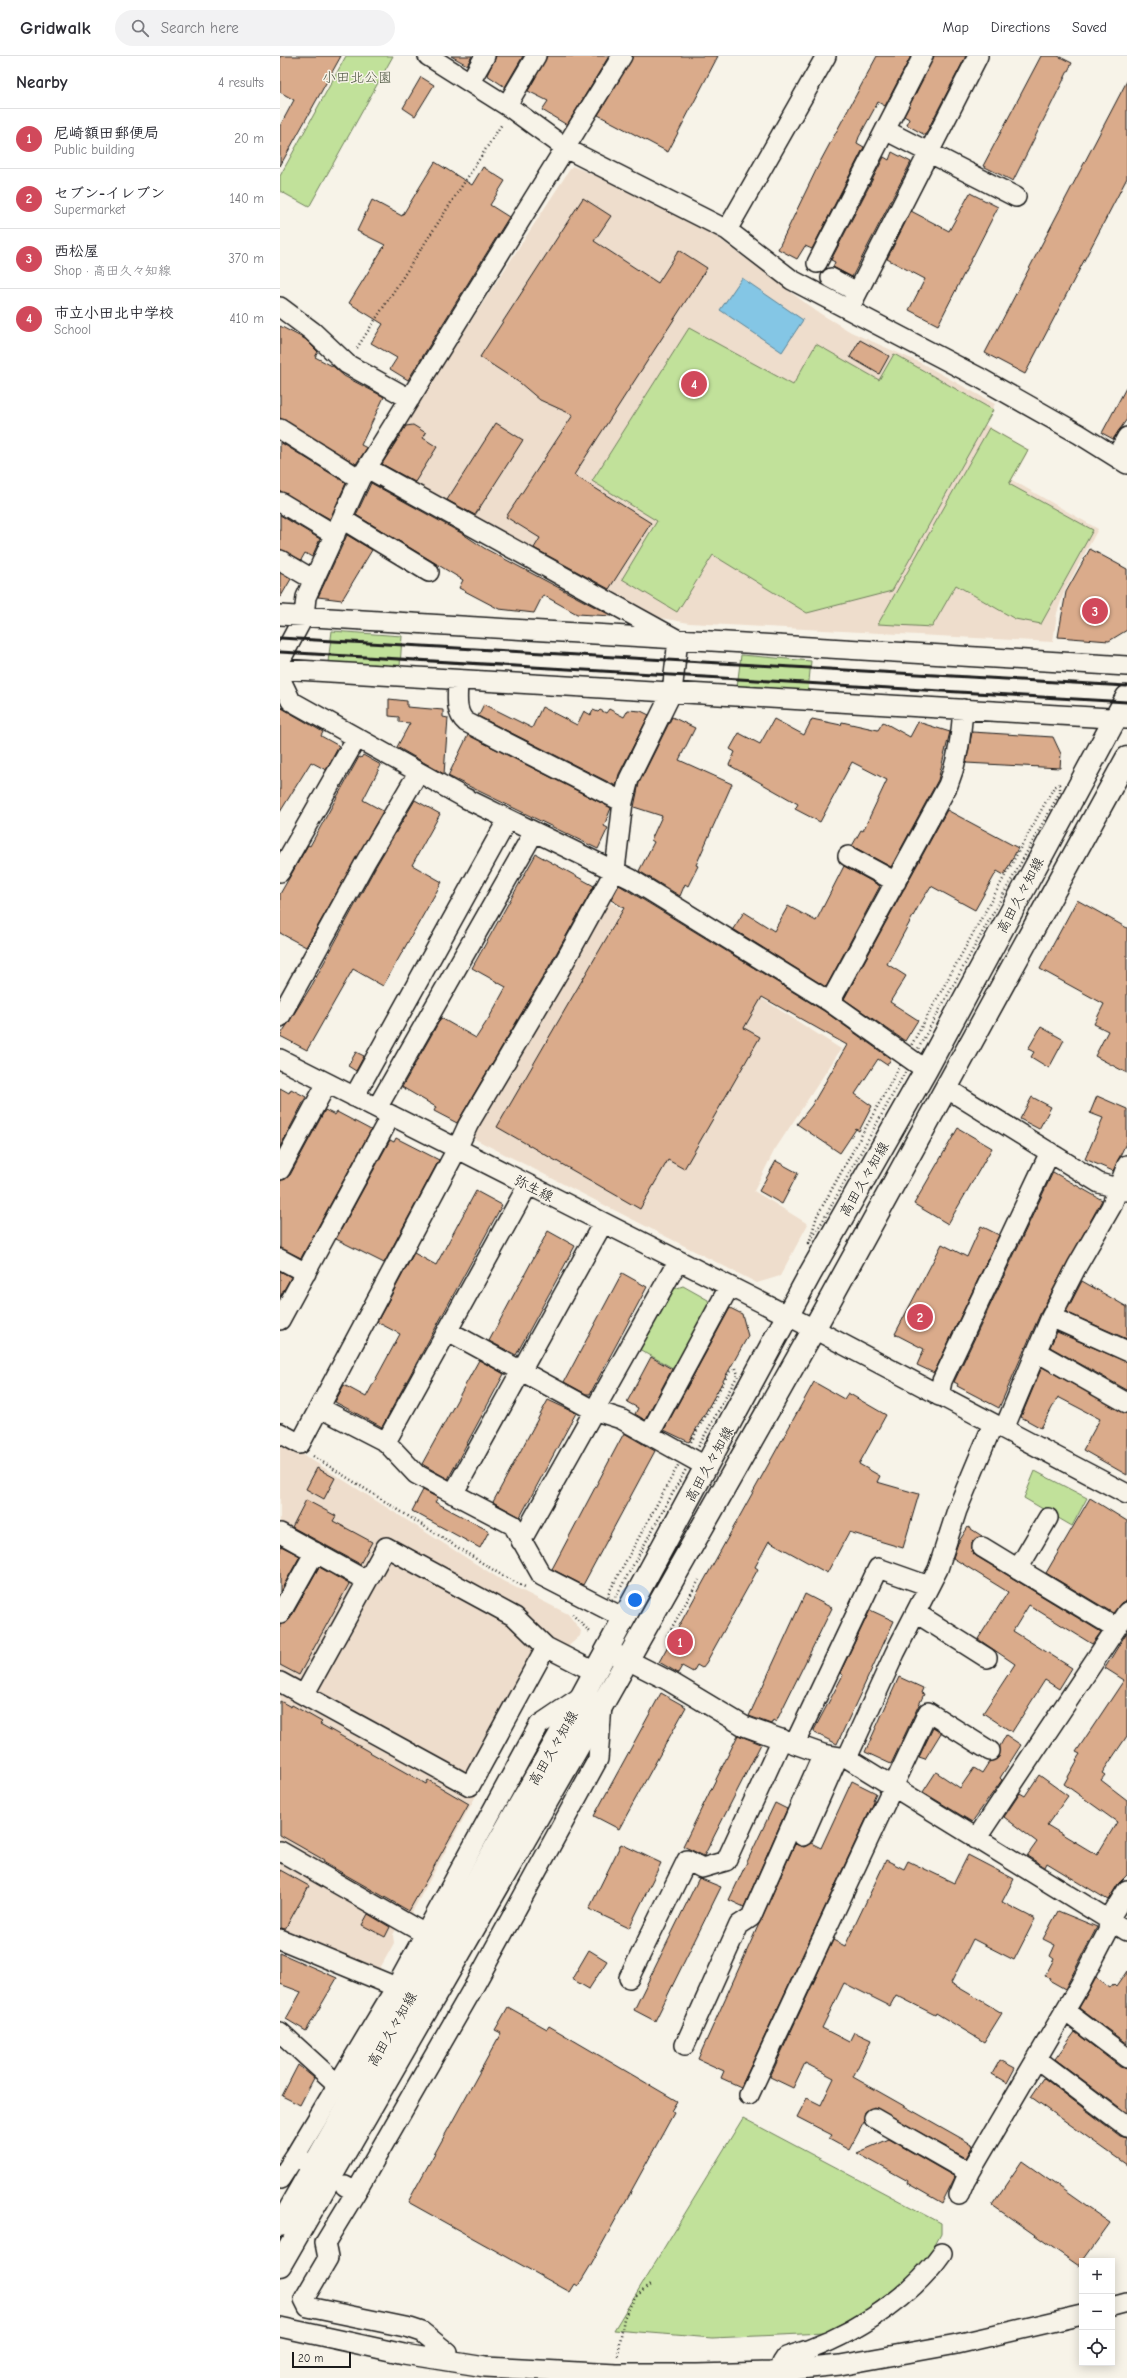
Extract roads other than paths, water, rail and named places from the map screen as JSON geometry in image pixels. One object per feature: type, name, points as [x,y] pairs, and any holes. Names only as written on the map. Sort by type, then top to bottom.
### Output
[{"type":"main road","name":"高田久々知線","points":[[280,2225],[582,1696],[810,1274],[926,1070],[1121,719],[1127,697]]},
{"type":"main road","name":"高田久々知線","points":[[280,2265],[602,1705],[814,1329],[1127,758]]},
{"type":"street","points":[[428,56],[510,107],[567,149],[727,230],[792,280],[980,378],[1079,434],[1122,461],[1127,437]]},
{"type":"street","points":[[470,82],[485,56]]},
{"type":"street","points":[[510,107],[536,56]]},
{"type":"street","points":[[280,661],[304,616],[306,597],[364,473],[567,149],[622,56]]},
{"type":"street","points":[[727,230],[826,56]]},
{"type":"street","points":[[816,263],[923,56]]},
{"type":"street","points":[[849,309],[978,56]]},
{"type":"street","points":[[885,130],[1016,197]]},
{"type":"street","points":[[831,278],[857,292]]},
{"type":"street","points":[[280,307],[312,330],[347,364],[410,399]]},
{"type":"street","points":[[280,429],[678,640]]},
{"type":"street","points":[[280,502],[338,527],[428,572]]},
{"type":"street","points":[[280,560],[314,580]]},
{"type":"street","points":[[280,615],[1127,666]]},
{"type":"street","points":[[280,1433],[300,1444],[458,1149],[468,1125],[590,917],[604,886],[615,870],[623,802],[630,779],[672,692],[678,640]]},
{"type":"street","points":[[280,670],[1121,719]]},
{"type":"street","points":[[458,680],[457,708],[460,717],[466,722],[623,802]]},
{"type":"street","points":[[282,689],[291,701],[418,773],[534,832],[615,870],[739,944],[830,1002],[926,1070]]},
{"type":"street","points":[[830,1002],[948,785],[955,766],[961,742],[963,709]]},
{"type":"street","points":[[280,872],[356,739]]},
{"type":"street","points":[[280,1017],[366,861],[418,773]]},
{"type":"street","points":[[354,1097],[508,819]]},
{"type":"street","points":[[280,1320],[306,1273],[384,1112],[534,832]]},
{"type":"street","points":[[848,856],[896,882]]},
{"type":"street","name":"弥生線","points":[[280,1059],[603,1224],[814,1329],[1127,1494]]},
{"type":"street","points":[[280,1170],[327,1083]]},
{"type":"street","points":[[946,1088],[1099,1183],[1123,1190]]},
{"type":"street","points":[[939,1396],[942,1381],[1050,1152]]},
{"type":"street","points":[[685,2045],[739,1925],[751,1917],[836,1756],[916,1613],[938,1569],[957,1510],[1037,1352],[1051,1317],[1123,1190],[1127,1165]]},
{"type":"street","points":[[386,1442],[528,1185]]},
{"type":"street","points":[[453,1494],[603,1224]]},
{"type":"street","points":[[280,1259],[306,1273]]},
{"type":"street","points":[[521,1541],[593,1410],[678,1261]]},
{"type":"street","points":[[649,1435],[729,1287]]},
{"type":"street","points":[[1051,1317],[1127,1351]]},
{"type":"street","points":[[448,1331],[593,1410],[621,1420],[707,1467]]},
{"type":"street","points":[[1037,1352],[1127,1403]]},
{"type":"street","points":[[320,1408],[386,1442],[416,1474],[513,1525],[542,1576],[624,1618]]},
{"type":"street","points":[[1018,1569],[1048,1518]]},
{"type":"street","points":[[280,1533],[367,1581]]},
{"type":"street","points":[[304,1695],[386,1547],[515,1617],[546,1647],[595,1672]]},
{"type":"street","points":[[982,1547],[1116,1628]]},
{"type":"street","points":[[280,1614],[315,1552]]},
{"type":"street","points":[[629,1978],[687,1860],[702,1868],[726,1861],[878,1568],[929,1586]]},
{"type":"street","points":[[976,1839],[1127,1612]]},
{"type":"street","points":[[916,1613],[987,1658]]},
{"type":"street","points":[[280,1682],[470,1786],[546,1647]]},
{"type":"street","points":[[607,1650],[676,1685],[744,1726],[836,1756],[893,1787],[1127,1931]]},
{"type":"street","points":[[280,2179],[299,2159],[337,2084],[396,1987],[539,1725],[582,1696]]},
{"type":"street","points":[[448,2361],[448,2353],[422,2332],[308,2307],[304,2299],[328,2258],[325,2243],[350,2189],[472,1990],[598,1759],[602,1705]]},
{"type":"street","points":[[749,2095],[928,1712],[990,1751]]},
{"type":"street","points":[[803,1836],[836,1756]]},
{"type":"street","points":[[280,1851],[425,1934]]},
{"type":"street","points":[[959,2195],[970,2173],[1065,2011],[1108,1931],[1109,1919],[1127,1890]]},
{"type":"street","points":[[280,1939],[396,1987]]},
{"type":"street","points":[[1065,2011],[1127,2058]]},
{"type":"street","points":[[280,2032],[337,2084]]},
{"type":"street","points":[[1037,2059],[1127,2127]]},
{"type":"street","points":[[874,2118],[970,2173]]},
{"type":"street","points":[[783,2371],[782,2363],[786,2357],[834,2340],[878,2314],[919,2281],[942,2253]]},
{"type":"street","points":[[1115,2306],[1127,2303]]},
{"type":"street","points":[[280,2327],[346,2342],[448,2361],[493,2367],[616,2374],[697,2374],[783,2371],[840,2365],[957,2344],[1079,2316]]},
{"type":"water","points":[[742,278],[803,320],[782,352],[720,310]]},
{"type":"railway","points":[[280,638],[1127,686]]},
{"type":"railway","points":[[280,652],[1127,702]]},
{"type":"place","name":"市立小田北中学校","points":[[694,384]]},
{"type":"place","name":"西松屋","points":[[1095,611]]},
{"type":"place","name":"セブン-イレブン","points":[[920,1317]]},
{"type":"place","name":"尼崎額田郵便局","points":[[680,1642]]},
{"type":"park label","name":"小田北公園","points":[[357,77]]}]
